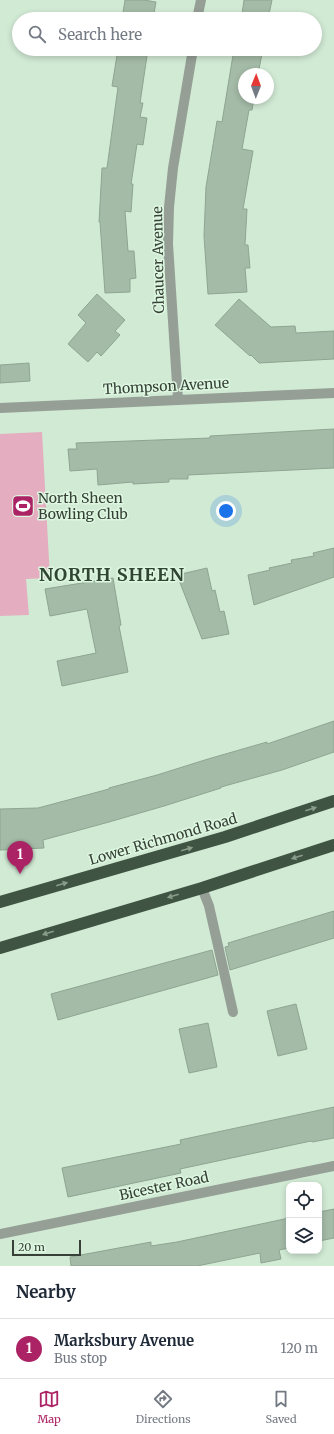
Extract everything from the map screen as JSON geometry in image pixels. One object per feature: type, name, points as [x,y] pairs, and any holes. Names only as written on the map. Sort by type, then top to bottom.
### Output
[{"type":"highway","name":"Lower Richmond Road","points":[[0,902],[225,838],[334,801]]},
{"type":"highway","points":[[0,948],[202,888],[334,845]]},
{"type":"street","points":[[199,12],[200,0]]},
{"type":"street","name":"Chaucer Avenue","points":[[178,399],[168,244],[169,207],[173,168],[192,56]]},
{"type":"street","name":"Thompson Avenue","points":[[0,408],[334,392]]},
{"type":"street","points":[[202,888],[209,906],[233,1012]]},
{"type":"street","name":"Bicester Road","points":[[0,1234],[334,1166]]},
{"type":"shaded area","name":"North Sheen Bowling Club","points":[[42,432],[50,578],[26,579],[29,615],[0,616],[0,434]]},
{"type":"building","points":[[125,0],[144,0],[156,2],[154,12],[123,12]]},
{"type":"building","points":[[244,0],[272,0],[269,12],[242,12]]},
{"type":"building","points":[[117,56],[147,56],[140,103],[143,103],[140,117],[147,118],[143,145],[137,144],[131,184],[133,184],[131,212],[125,211],[128,251],[134,251],[136,278],[130,279],[130,292],[105,293],[99,222],[102,168],[107,168],[118,87],[112,86]]},
{"type":"building","points":[[233,56],[262,56],[259,68],[238,68],[238,104],[253,104],[252,110],[249,110],[242,149],[253,151],[243,209],[247,209],[245,245],[248,245],[250,268],[245,268],[247,292],[208,294],[204,236],[206,187],[217,121],[222,122]]},
{"type":"building","points":[[97,294],[125,320],[115,331],[120,335],[101,356],[97,352],[88,362],[68,344],[86,323],[78,315]]},
{"type":"building","points":[[239,299],[271,327],[295,326],[296,333],[334,331],[334,359],[259,363],[215,325]]},
{"type":"building","points":[[29,363],[30,381],[0,383],[0,365]]},
{"type":"building","points":[[334,429],[334,468],[188,475],[188,479],[169,479],[169,482],[133,484],[133,482],[98,485],[97,469],[70,471],[68,449],[77,449],[76,443],[210,438],[210,436]]},
{"type":"building","points":[[334,548],[334,577],[254,605],[248,575],[270,570],[269,568],[292,563],[291,560],[314,556],[313,553]]},
{"type":"building","points":[[207,568],[212,591],[215,590],[220,612],[224,611],[229,634],[202,639],[177,575]]},
{"type":"building","points":[[113,578],[121,625],[119,626],[128,672],[62,686],[57,661],[96,653],[87,609],[50,616],[45,589]]},
{"type":"building","points":[[334,721],[334,752],[282,770],[221,787],[164,806],[43,840],[44,848],[0,850],[0,809],[38,808],[109,789],[267,742],[267,744]]},
{"type":"building","points":[[334,911],[334,938],[230,970],[225,947],[229,946],[228,943]]},
{"type":"building","points":[[212,950],[218,975],[58,1020],[51,994]]},
{"type":"building","points":[[296,1004],[307,1049],[278,1056],[267,1011]]},
{"type":"building","points":[[208,1023],[217,1067],[189,1073],[179,1029]]},
{"type":"building","points":[[334,1107],[334,1138],[311,1141],[180,1169],[181,1173],[68,1197],[62,1168],[181,1144],[180,1140]]},
{"type":"building","points":[[334,1209],[334,1238],[322,1240],[322,1211]]},
{"type":"building","points":[[286,1219],[286,1249],[279,1250],[281,1259],[261,1263],[260,1253],[197,1266],[71,1266],[70,1257],[151,1242],[151,1246],[177,1242]]},
{"type":"place","name":"North Sheen Bowling Club","points":[[23,506]]},
{"type":"place","name":"Marksbury Avenue","points":[[20,874]]},
{"type":"district","name":"NORTH SHEEN","points":[[112,574]]}]
